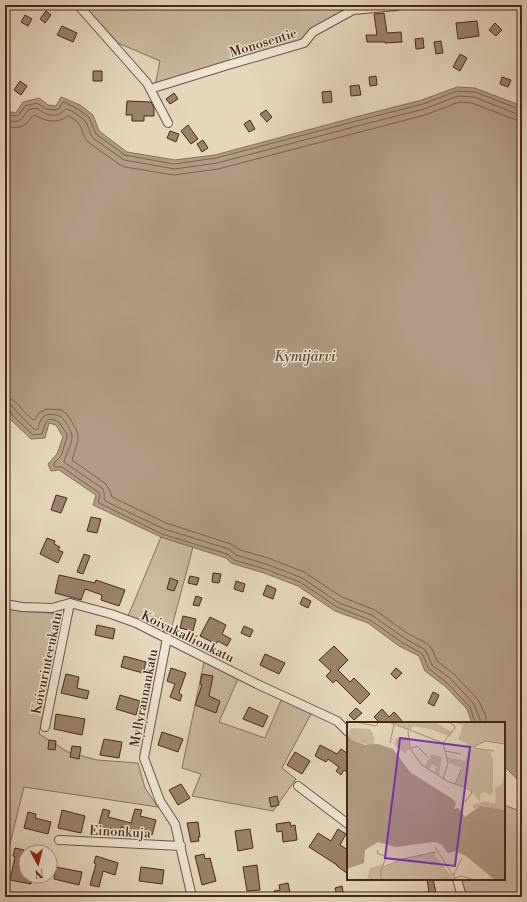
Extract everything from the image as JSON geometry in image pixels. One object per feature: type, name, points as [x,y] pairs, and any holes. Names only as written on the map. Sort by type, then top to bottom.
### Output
[{"type":"street","points":[[78,5],[147,83],[168,123]]},
{"type":"street","name":"Monosentie","points":[[150,89],[304,43],[313,32],[353,10],[399,5]]},
{"type":"street","name":"Koivukallionkatu","points":[[5,604],[22,607],[52,608],[70,603],[111,614],[136,623],[258,684],[337,721],[347,731]]},
{"type":"street","name":"Koivurinteenkatu","points":[[45,727],[70,603]]},
{"type":"street","name":"Myllyrannankatu","points":[[167,638],[144,758],[160,801],[175,824],[192,897]]},
{"type":"street","points":[[298,786],[347,823]]},
{"type":"street","name":"Einonkuja","points":[[59,840],[181,846]]},
{"type":"street","points":[[457,880],[462,897]]},
{"type":"shaded area","points":[[84,5],[388,5],[352,9],[303,42],[155,86],[160,61],[118,43]]},
{"type":"shaded area","points":[[161,537],[193,547],[170,634],[128,616]]},
{"type":"shaded area","points":[[5,608],[20,611],[64,614],[39,734],[68,752],[97,760],[138,763],[145,788],[158,807],[24,787],[5,864]]},
{"type":"shaded area","points":[[204,662],[238,679],[219,722],[265,738],[282,698],[311,714],[282,768],[296,779],[273,811],[192,796],[201,774],[182,768]]},
{"type":"shaded area","points":[[505,805],[522,812],[522,897],[465,897],[460,880],[505,880]]},
{"type":"water","name":"Kymijärvi","points":[[457,87],[475,88],[522,106],[522,784],[505,767],[505,722],[472,722],[467,709],[445,686],[425,671],[419,656],[399,646],[368,623],[335,611],[298,586],[264,573],[231,563],[226,558],[161,537],[93,505],[96,495],[59,470],[51,471],[48,464],[57,454],[63,437],[56,425],[49,423],[45,438],[31,439],[9,418],[5,411],[5,111],[16,113],[23,102],[39,98],[48,105],[56,106],[61,97],[80,105],[93,115],[99,131],[127,152],[175,160],[215,155],[422,100]]},
{"type":"building","points":[[46,11],[51,15],[45,23],[40,19]]},
{"type":"building","points":[[384,13],[387,33],[401,32],[402,42],[367,42],[366,35],[377,35],[374,14]]},
{"type":"building","points":[[25,15],[32,19],[28,26],[21,22]]},
{"type":"building","points":[[477,21],[479,36],[458,39],[456,23]]},
{"type":"building","points":[[495,23],[502,30],[496,36],[489,30]]},
{"type":"building","points":[[62,26],[77,33],[73,42],[57,35]]},
{"type":"building","points":[[423,38],[424,48],[416,49],[415,39]]},
{"type":"building","points":[[441,41],[443,53],[436,54],[434,42]]},
{"type":"building","points":[[460,54],[467,58],[460,71],[453,67]]},
{"type":"building","points":[[93,71],[102,71],[102,81],[93,81]]},
{"type":"building","points":[[376,76],[377,85],[370,86],[369,77]]},
{"type":"building","points":[[502,77],[511,80],[508,87],[500,84]]},
{"type":"building","points":[[20,81],[27,86],[21,95],[14,90]]},
{"type":"building","points":[[359,85],[361,95],[351,96],[350,86]]},
{"type":"building","points":[[331,91],[332,102],[323,103],[322,92]]},
{"type":"building","points":[[174,93],[178,99],[170,104],[166,99]]},
{"type":"building","points":[[127,101],[151,102],[154,108],[154,116],[144,116],[144,121],[132,121],[132,115],[126,115]]},
{"type":"building","points":[[266,110],[272,117],[267,122],[260,114]]},
{"type":"building","points":[[250,120],[255,129],[249,132],[244,124]]},
{"type":"building","points":[[188,125],[198,139],[191,144],[181,131]]},
{"type":"building","points":[[170,131],[179,134],[176,142],[167,138]]},
{"type":"building","points":[[203,140],[208,148],[202,152],[197,144]]},
{"type":"building","points":[[56,495],[67,498],[61,513],[51,510]]},
{"type":"building","points":[[91,517],[101,519],[97,533],[87,531]]},
{"type":"building","points":[[47,538],[55,541],[54,544],[60,547],[58,550],[63,552],[58,563],[40,554]]},
{"type":"building","points":[[84,554],[90,556],[83,574],[77,572]]},
{"type":"building","points":[[213,573],[221,574],[219,583],[212,582]]},
{"type":"building","points":[[59,575],[95,583],[96,580],[125,590],[119,606],[101,600],[102,595],[85,589],[81,600],[55,593]]},
{"type":"building","points":[[190,576],[199,578],[197,585],[188,583]]},
{"type":"building","points":[[170,578],[178,581],[174,591],[167,589]]},
{"type":"building","points":[[236,581],[245,584],[243,592],[234,589]]},
{"type":"building","points":[[267,585],[276,589],[273,599],[263,595]]},
{"type":"building","points":[[196,596],[202,598],[199,606],[193,605]]},
{"type":"building","points":[[303,597],[311,601],[308,608],[300,604]]},
{"type":"building","points":[[183,616],[196,619],[193,631],[180,628]]},
{"type":"building","points":[[210,617],[226,625],[222,634],[231,639],[227,646],[218,641],[216,644],[200,636]]},
{"type":"building","points":[[97,625],[115,629],[113,639],[95,635]]},
{"type":"building","points":[[244,626],[253,630],[250,637],[241,633]]},
{"type":"building","points":[[334,646],[348,660],[338,670],[350,682],[354,678],[370,694],[360,704],[336,680],[333,683],[326,676],[331,671],[319,660]]},
{"type":"building","points":[[265,654],[285,663],[279,674],[260,665]]},
{"type":"building","points":[[124,656],[146,662],[143,673],[121,667]]},
{"type":"building","points":[[171,668],[186,673],[179,693],[182,695],[180,701],[170,697],[175,684],[167,681]]},
{"type":"building","points":[[396,668],[402,673],[396,679],[391,674]]},
{"type":"building","points":[[66,674],[79,677],[77,688],[89,691],[87,699],[61,693]]},
{"type":"building","points":[[202,674],[213,676],[209,696],[220,701],[216,713],[195,705],[202,685],[200,684]]},
{"type":"building","points":[[433,692],[439,695],[434,706],[428,703]]},
{"type":"building","points":[[120,695],[140,701],[136,715],[116,709]]},
{"type":"building","points":[[249,707],[268,716],[263,727],[243,719]]},
{"type":"building","points":[[356,708],[362,713],[354,720],[349,715]]},
{"type":"building","points":[[382,709],[389,717],[394,712],[403,722],[379,722],[374,717]]},
{"type":"building","points":[[56,714],[85,719],[82,735],[54,729]]},
{"type":"building","points":[[162,732],[183,739],[178,752],[158,745]]},
{"type":"building","points":[[104,739],[122,742],[119,758],[100,755]]},
{"type":"building","points":[[49,740],[56,741],[55,750],[48,749]]},
{"type":"building","points":[[320,745],[337,754],[341,749],[347,753],[347,772],[344,770],[341,775],[336,771],[339,767],[328,759],[326,762],[315,756]]},
{"type":"building","points":[[72,746],[81,747],[79,759],[70,757]]},
{"type":"building","points":[[295,752],[310,761],[302,774],[287,765]]},
{"type":"building","points":[[181,784],[190,798],[178,805],[169,790]]},
{"type":"building","points":[[277,796],[279,805],[271,807],[269,798]]},
{"type":"building","points":[[103,809],[110,811],[108,817],[131,823],[135,809],[142,810],[140,816],[156,820],[152,835],[121,827],[119,833],[98,828]]},
{"type":"building","points":[[62,810],[85,816],[81,833],[58,828]]},
{"type":"building","points":[[28,812],[36,814],[35,818],[51,822],[48,834],[24,828]]},
{"type":"building","points":[[198,822],[200,837],[198,837],[199,841],[191,842],[187,823]]},
{"type":"building","points":[[290,822],[291,826],[295,825],[297,840],[283,842],[282,831],[277,832],[276,824]]},
{"type":"building","points":[[250,829],[253,848],[238,851],[235,831]]},
{"type":"building","points":[[338,829],[346,834],[340,845],[347,849],[347,873],[309,847],[318,833],[331,841]]},
{"type":"building","points":[[15,848],[18,849],[18,882],[10,880],[15,857],[13,856]]},
{"type":"building","points":[[204,854],[205,859],[210,858],[216,881],[202,885],[195,856]]},
{"type":"building","points":[[96,856],[118,863],[115,875],[103,871],[99,887],[90,885],[96,864],[94,863]]},
{"type":"building","points":[[257,865],[260,890],[247,891],[243,867]]},
{"type":"building","points":[[58,867],[82,872],[79,885],[58,880]]},
{"type":"building","points":[[141,867],[164,870],[162,884],[139,881]]},
{"type":"building","points":[[427,880],[433,880],[437,897],[418,897],[418,893],[429,892]]},
{"type":"building","points":[[288,883],[291,897],[276,897],[274,891],[280,890],[279,885]]},
{"type":"building","points":[[342,886],[344,897],[337,897],[335,888]]}]
